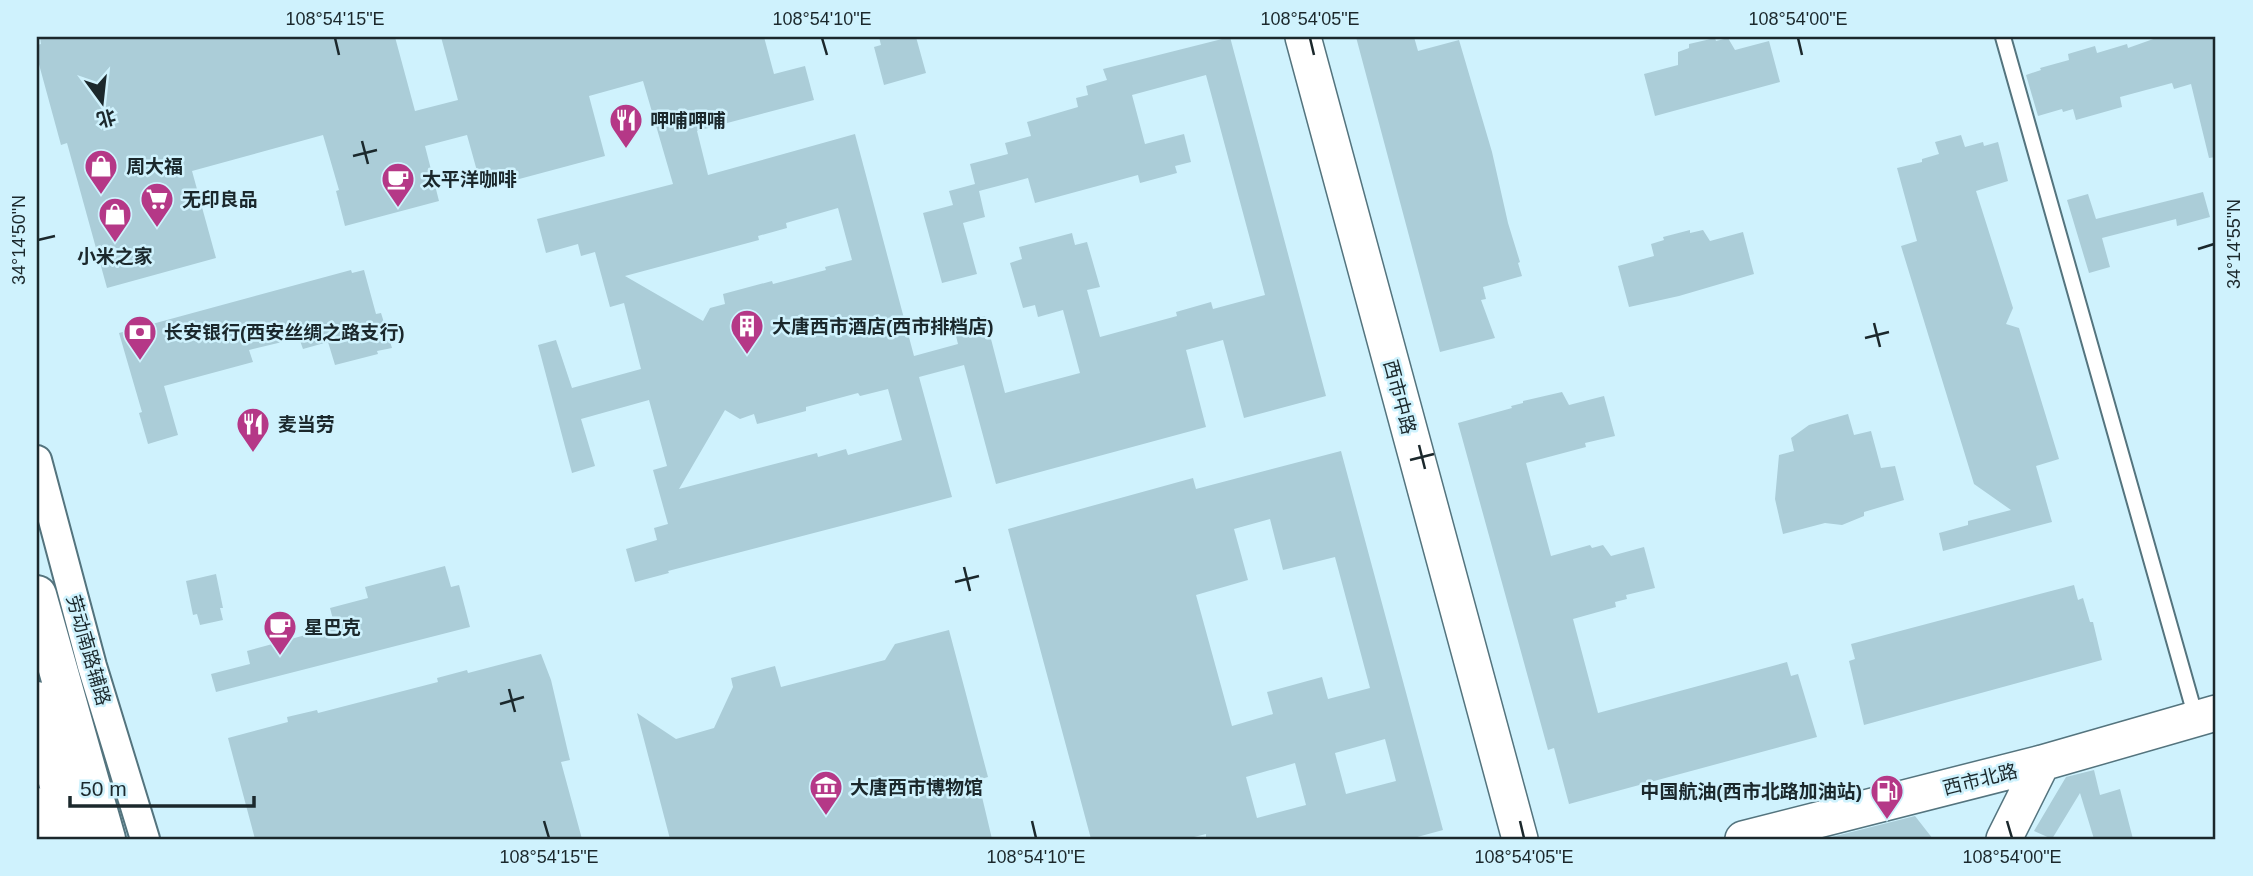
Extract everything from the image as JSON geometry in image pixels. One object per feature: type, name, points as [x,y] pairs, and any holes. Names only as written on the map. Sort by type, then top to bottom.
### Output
[{"type":"main road","points":[[37,595],[106,839]]},
{"type":"main road","points":[[37,701],[73,839]]},
{"type":"street","name":"西市中路","points":[[1303,37],[1520,839]]},
{"type":"street","name":"劳动南路辅路","points":[[37,460],[92,666],[145,839]]},
{"type":"street","name":"西市北路","points":[[1743,839],[1781,835],[2206,716]]},
{"type":"street","points":[[2004,839],[2042,763]]},
{"type":"street","points":[[37,802],[47,839]]},
{"type":"lane","points":[[2003,37],[2206,716]]},
{"type":"building","points":[[40,37],[395,37],[415,111],[458,100],[441,37],[764,37],[774,74],[805,66],[814,100],[697,131],[708,175],[855,134],[914,356],[958,344],[953,324],[985,316],[1005,393],[1080,373],[1063,310],[1038,317],[1035,305],[1023,308],[1010,263],[1022,259],[1019,247],[1072,233],[1075,245],[1087,242],[1100,287],[1087,290],[1100,337],[1177,316],[1176,312],[1211,302],[1213,309],[1265,295],[1206,75],[1132,95],[1145,144],[1184,134],[1191,162],[1175,166],[1177,173],[1140,183],[1138,175],[1035,203],[1028,178],[979,191],[985,217],[963,223],[977,274],[942,283],[923,213],[953,205],[949,191],[975,184],[970,164],[1008,154],[1005,143],[1031,136],[1027,122],[1078,107],[1076,98],[1088,95],[1086,86],[1107,80],[1103,69],[1230,37],[1326,396],[1244,418],[1223,340],[1186,350],[1206,427],[996,484],[964,365],[919,377],[952,497],[635,582],[626,549],[657,540],[654,528],[668,524],[653,470],[667,466],[649,400],[581,419],[595,466],[572,473],[538,345],[556,340],[572,388],[641,369],[624,303],[610,307],[595,252],[581,256],[578,244],[546,253],[537,219],[673,184],[643,81],[589,96],[605,156],[482,189],[467,135],[425,146],[439,201],[345,226],[336,191],[339,190],[323,135],[192,171],[216,258],[107,288],[67,143],[61,145],[37,57],[37,45],[41,44]],"holes":[[[838,208],[852,260],[773,284],[772,281],[723,294],[725,304],[710,308],[703,321],[625,276],[759,240],[758,236],[787,228],[786,223]],[[888,389],[902,440],[848,455],[846,449],[818,457],[817,453],[679,489],[725,410],[740,419],[754,414],[757,424],[858,393],[860,396]]]},
{"type":"building","points":[[879,37],[916,37],[926,73],[884,85],[874,47],[881,45]]},
{"type":"building","points":[[1356,37],[1414,37],[1418,51],[1459,40],[1492,152],[1522,276],[1483,287],[1486,299],[1481,300],[1495,338],[1440,352]]},
{"type":"building","points":[[2159,37],[2216,37],[2216,157],[2209,158],[2191,84],[2174,89],[2172,83],[2120,97],[2122,107],[2076,120],[2073,109],[2063,112],[2062,109],[2038,116],[2026,75],[2069,60],[2068,54],[2095,46],[2097,53],[2127,44],[2128,48]]},
{"type":"building","points":[[1715,38],[1716,41],[1728,38],[1735,50],[1769,41],[1780,82],[1655,116],[1644,74],[1678,65],[1678,52],[1689,48],[1689,44]]},
{"type":"building","points":[[1961,135],[1965,147],[1983,142],[1984,146],[1998,142],[2008,181],[1976,191],[2013,308],[2006,324],[2019,328],[2059,459],[2036,466],[2052,522],[1943,551],[1939,533],[1968,525],[1968,521],[2011,510],[1974,484],[1901,246],[1917,241],[1897,168],[1922,162],[1922,159],[1939,154],[1935,142]]},
{"type":"building","points":[[2203,192],[2210,217],[2177,226],[2176,219],[2102,238],[2110,267],[2089,273],[2067,200],[2088,194],[2096,219]]},
{"type":"building","points":[[1690,230],[1690,233],[1703,230],[1710,241],[1743,232],[1754,274],[1679,296],[1629,307],[1618,266],[1654,256],[1651,244],[1664,240],[1663,237]]},
{"type":"building","points":[[351,270],[352,273],[364,270],[376,314],[381,313],[392,348],[335,365],[328,342],[303,349],[299,338],[249,350],[253,362],[164,386],[178,435],[148,444],[139,413],[142,412],[119,333]]},
{"type":"building","points":[[1562,392],[1569,405],[1604,396],[1615,436],[1585,443],[1586,447],[1526,463],[1551,556],[1590,545],[1592,548],[1603,545],[1611,556],[1644,547],[1655,588],[1626,595],[1627,599],[1615,602],[1616,607],[1573,619],[1598,713],[1787,662],[1791,676],[1798,674],[1817,737],[1569,804],[1554,748],[1548,750],[1458,423],[1512,408],[1511,406],[1523,401]]},
{"type":"building","points":[[1848,414],[1854,435],[1871,431],[1881,468],[1895,466],[1904,500],[1864,512],[1864,516],[1842,525],[1825,523],[1783,534],[1775,499],[1779,455],[1794,451],[1791,438],[1809,425]]},
{"type":"building","points":[[1341,451],[1443,830],[1410,839],[1206,839],[1206,834],[1186,839],[1091,839],[1008,529],[1193,478],[1196,489]],"holes":[[[1270,519],[1283,570],[1335,557],[1370,688],[1328,699],[1322,677],[1267,692],[1273,714],[1232,726],[1196,595],[1248,580],[1234,529]],[[1385,739],[1396,781],[1346,794],[1335,753]],[[1295,763],[1306,805],[1257,818],[1246,777]]]},
{"type":"building","points":[[445,566],[451,587],[459,585],[470,627],[216,692],[211,674],[250,664],[247,651],[335,627],[330,608],[368,598],[365,587]]},
{"type":"building","points":[[216,574],[223,620],[200,625],[197,614],[193,615],[186,581]]},
{"type":"building","points":[[2074,585],[2078,600],[2083,598],[2090,622],[2093,622],[2102,660],[1864,725],[1849,661],[1855,659],[1851,644]]},
{"type":"building","points":[[949,630],[988,777],[978,780],[992,839],[670,839],[637,713],[676,739],[714,728],[733,687],[731,678],[775,666],[781,687],[885,660],[895,644]]},
{"type":"building","points":[[541,654],[551,680],[570,760],[561,762],[582,839],[255,839],[228,738],[288,722],[287,717],[317,710],[318,713],[438,682],[437,678],[467,670],[468,673]]},
{"type":"building","points":[[2094,770],[2100,795],[2120,789],[2133,839],[2094,839],[2080,793],[2052,839],[2034,831],[2066,777]]},
{"type":"building","points":[[1915,816],[1933,839],[1824,839]]},
{"type":"place","name":"呷哺呷哺","points":[[626,150]]},
{"type":"place","name":"周大福","points":[[101,196]]},
{"type":"place","name":"太平洋咖啡","points":[[398,209]]},
{"type":"place","name":"无印良品","points":[[157,229]]},
{"type":"place","name":"小米之家","points":[[115,244]]},
{"type":"place","name":"大唐西市酒店(西市排档店)","points":[[747,356]]},
{"type":"place","name":"长安银行(西安丝绸之路支行)","points":[[140,362]]},
{"type":"place","name":"麦当劳","points":[[253,454]]},
{"type":"place","name":"星巴克","points":[[280,657]]},
{"type":"place","name":"大唐西市博物馆","points":[[826,817]]},
{"type":"place","name":"中国航油(西市北路加油站)","points":[[1887,821]]}]
